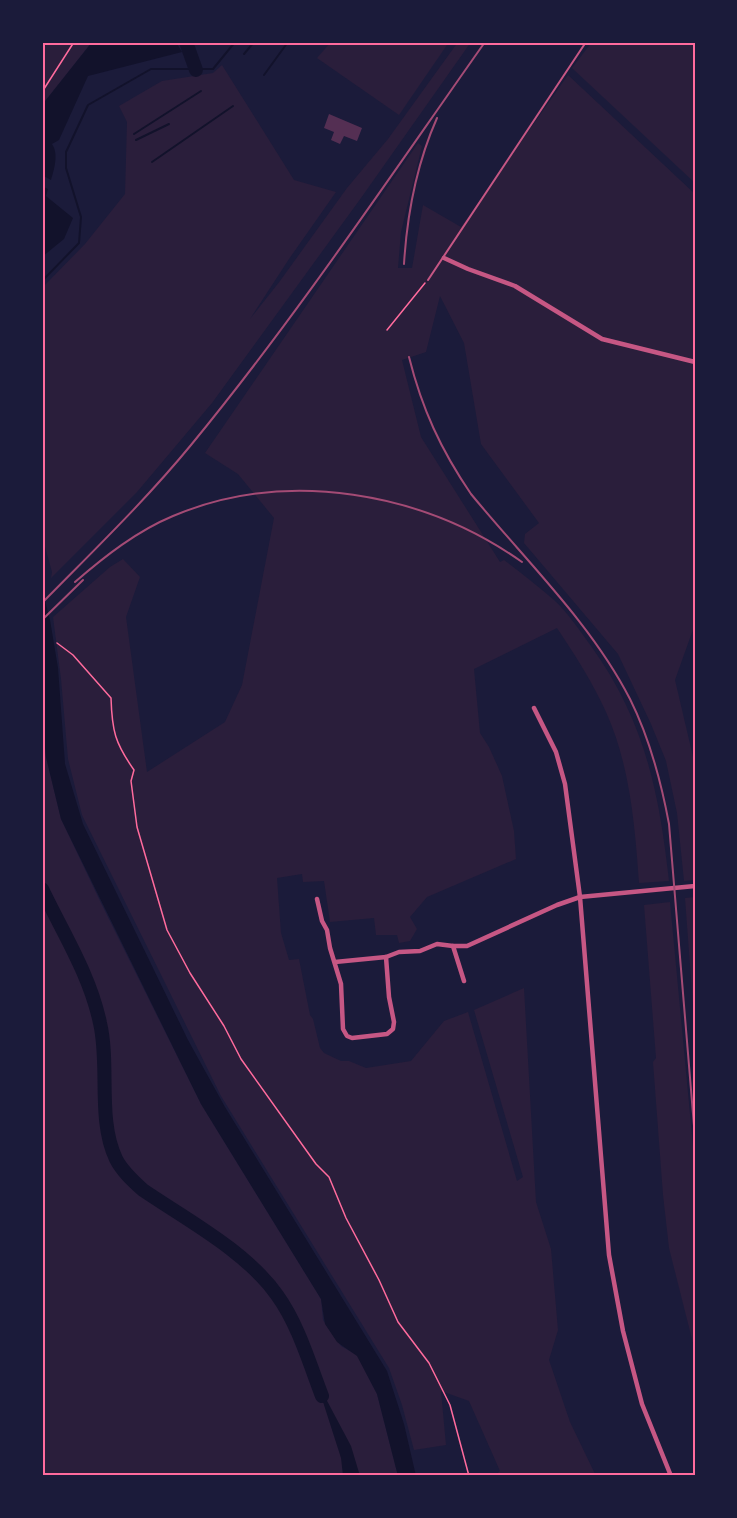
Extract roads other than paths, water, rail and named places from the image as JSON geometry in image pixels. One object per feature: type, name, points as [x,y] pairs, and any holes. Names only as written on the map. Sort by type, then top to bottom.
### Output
[{"type":"street","points":[[444,258],[515,286],[602,339],[695,362]]},
{"type":"street","points":[[534,708],[556,752],[565,784],[580,897],[609,1255],[623,1331],[642,1404],[671,1476]]},
{"type":"street","points":[[335,962],[420,951],[437,944],[467,946],[557,905],[580,897],[692,886]]},
{"type":"street","points":[[318,899],[340,984],[344,1034],[349,1037],[387,1034],[392,1031],[394,1022],[389,997],[386,957]]},
{"type":"street","points":[[453,946],[464,981]]},
{"type":"lane","points":[[428,280],[586,42]]},
{"type":"waterway","points":[[186,42],[196,70]]},
{"type":"waterway","points":[[42,281],[79,243],[81,217],[66,168],[66,152],[88,105],[151,69],[213,69],[235,42]]},
{"type":"waterway","points":[[244,54],[254,42]]},
{"type":"waterway","points":[[264,75],[288,42]]},
{"type":"waterway","points":[[134,134],[201,91]]},
{"type":"waterway","points":[[152,162],[233,106]]},
{"type":"waterway","points":[[136,140],[169,124]]},
{"type":"waterway","points":[[42,889],[83,971],[100,1023],[104,1057],[105,1110],[110,1143],[116,1159],[143,1190],[233,1250],[264,1279],[291,1318],[322,1396]]},
{"type":"railway","points":[[42,603],[155,486],[230,396],[342,246],[485,42]]},
{"type":"railway","points":[[404,264],[414,190],[437,118]]},
{"type":"railway","points":[[409,357],[426,412],[460,478],[596,644],[630,699],[649,745],[669,824],[695,1138]]},
{"type":"railway","points":[[75,582],[122,545],[160,522],[217,501],[262,493],[307,491],[353,495],[398,504],[442,519],[483,538],[522,562]]},
{"type":"railway","points":[[42,620],[83,580]]}]
